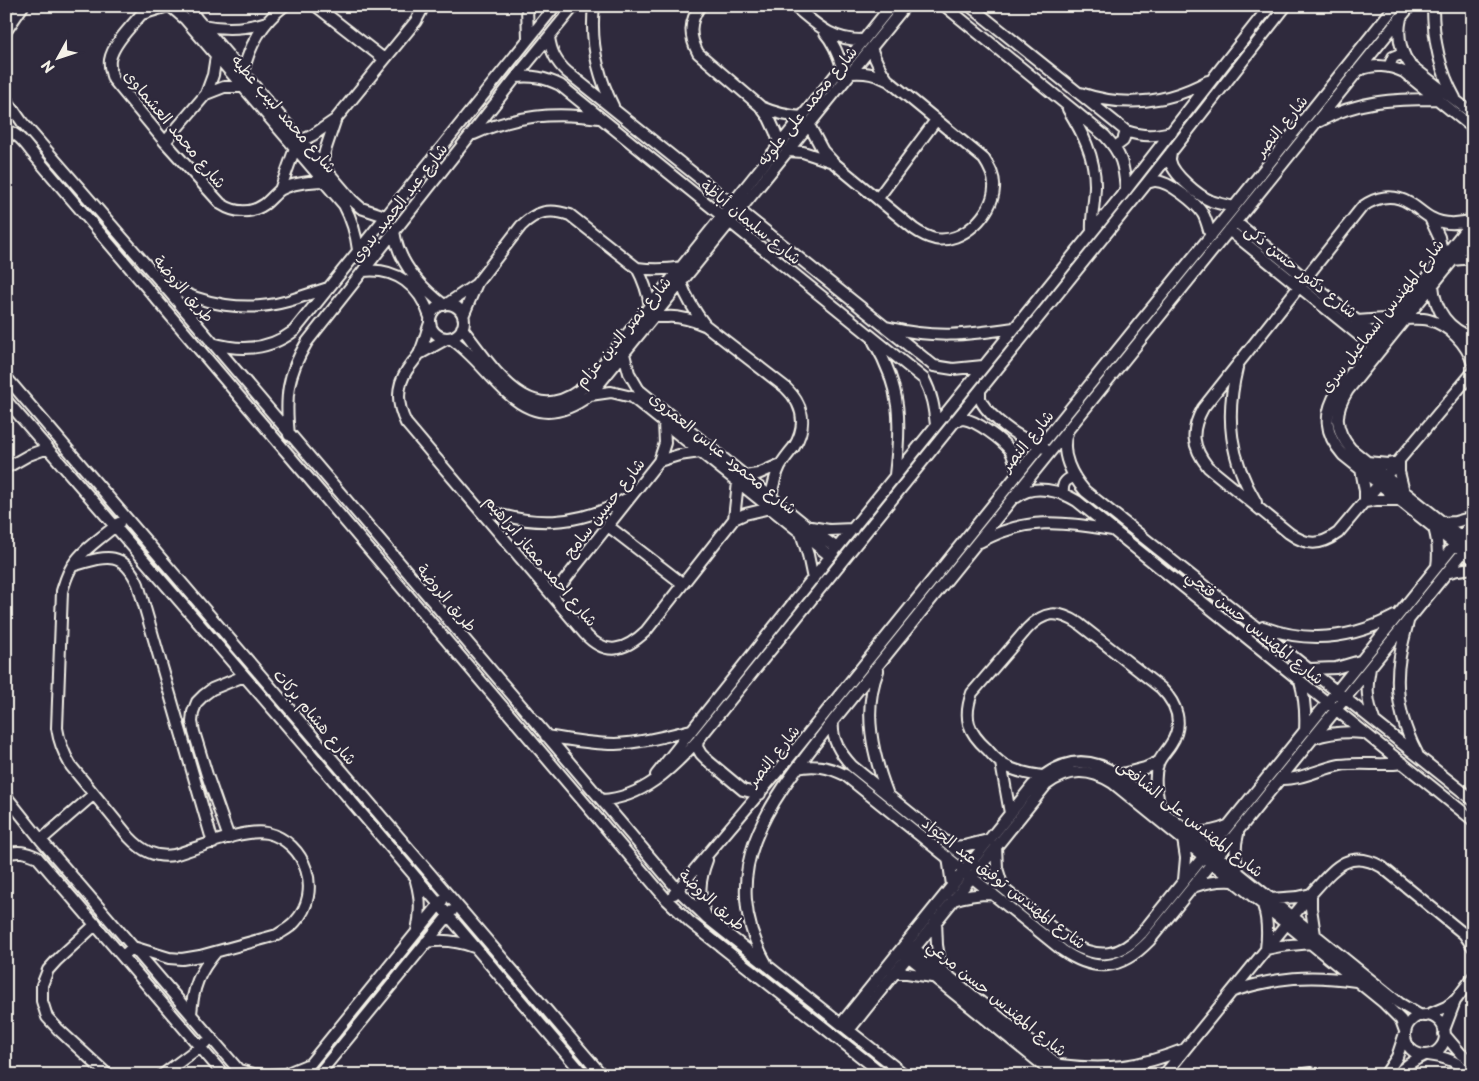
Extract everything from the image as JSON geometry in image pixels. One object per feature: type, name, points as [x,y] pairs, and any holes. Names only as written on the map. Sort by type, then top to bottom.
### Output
[{"type":"street","points":[[6,31],[23,6]]},
{"type":"street","name":"شارع محمد لبيب عطيه","points":[[170,6],[185,19],[242,87],[298,145],[322,166],[352,200],[361,208],[385,216]]},
{"type":"street","name":"شارع محمد العشماوى","points":[[170,6],[145,10],[112,52],[110,70],[113,79],[119,87],[214,197],[229,209],[247,211],[265,204],[280,190],[308,182],[323,181]]},
{"type":"street","name":"شارع محمد لبيب عطيه","points":[[188,6],[243,73],[323,181],[344,205],[356,232],[358,250]]},
{"type":"street","points":[[243,73],[254,41],[267,22],[284,6]]},
{"type":"street","points":[[316,6],[384,59]]},
{"type":"street","points":[[298,145],[335,120],[416,21],[424,6]]},
{"type":"street","points":[[527,6],[528,39]]},
{"type":"street","name":"شارع عبد الحميد بدوى","points":[[289,435],[288,389],[297,358],[307,342],[574,6]]},
{"type":"street","points":[[594,6],[592,20],[593,43],[597,66],[604,88],[614,109]]},
{"type":"street","points":[[700,6],[693,19],[691,34],[693,44],[698,53],[760,106],[769,118],[784,148],[810,154],[834,163]]},
{"type":"street","points":[[760,106],[806,121],[823,151],[834,163],[925,236],[949,239],[961,235],[979,219],[992,200],[994,179],[984,159],[889,82],[877,75],[846,70],[832,41],[823,30],[794,6]]},
{"type":"street","name":"شارع محمد على علوبه","points":[[867,44],[891,6]]},
{"type":"street","name":"شارع محمد على علوبه","points":[[726,219],[867,44],[904,6]]},
{"type":"street","points":[[945,6],[1106,136],[1122,160],[1126,190]]},
{"type":"street","points":[[970,6],[1126,131],[1141,136],[1172,132]]},
{"type":"street","points":[[648,785],[1126,190],[1270,6]]},
{"type":"street","points":[[602,800],[620,797],[648,785],[674,766],[698,740],[1147,183],[1286,6]]},
{"type":"street","name":"شارع النصر","points":[[667,900],[678,890],[760,794],[1395,6]]},
{"type":"street","points":[[768,966],[753,935],[748,912],[746,888],[748,865],[761,825],[796,770],[882,660],[1410,6]]},
{"type":"street","points":[[1434,6],[1435,43],[1440,64],[1447,83],[1457,101]]},
{"type":"street","name":"شارع عبد الحميد بدوى","points":[[212,342],[228,348],[256,347],[283,339],[294,331],[554,7]]},
{"type":"street","points":[[1401,18],[1399,32],[1403,53],[1410,65],[1473,114]]},
{"type":"street","points":[[202,25],[215,28],[242,28],[267,22]]},
{"type":"street","points":[[823,30],[842,39],[867,44],[878,66],[889,82]]},
{"type":"street","name":"شارع سليمان أباظة","points":[[548,37],[554,57],[560,65],[934,366]]},
{"type":"street","points":[[1389,67],[1393,57],[1403,53]]},
{"type":"street","points":[[166,142],[206,94],[213,75],[216,56]]},
{"type":"street","points":[[1359,70],[1368,66],[1379,66],[1404,72],[1473,128]]},
{"type":"street","name":"شارع سليمان أباظة","points":[[516,77],[539,77],[550,80],[560,86],[924,379],[933,400],[936,425]]},
{"type":"street","points":[[1075,91],[1109,100],[1145,102],[1179,94],[1211,79]]},
{"type":"street","points":[[206,94],[224,87],[242,87]]},
{"type":"street","name":"طريق الروضة","points":[[6,99],[22,122],[160,281],[289,435],[678,890],[706,917],[905,1075]]},
{"type":"street","points":[[1315,124],[1343,110],[1374,102],[1438,100]]},
{"type":"street","points":[[1063,102],[1082,133],[1089,149],[1093,166],[1095,183],[1092,231]]},
{"type":"street","points":[[472,109],[484,118]]},
{"type":"street","points":[[471,135],[494,125],[520,118],[547,115],[601,118]]},
{"type":"street","points":[[322,166],[324,150],[335,120]]},
{"type":"street","points":[[878,198],[936,120]]},
{"type":"street","points":[[10,131],[19,122],[22,122]]},
{"type":"street","name":"طريق الروضة","points":[[10,131],[29,149],[72,199],[667,900],[690,922],[884,1075]]},
{"type":"street","points":[[1115,147],[1123,141],[1126,131]]},
{"type":"street","name":"شارع محمد العشماوى","points":[[280,190],[298,145]]},
{"type":"street","points":[[1171,152],[1170,160],[1180,178],[1211,201],[1234,207]]},
{"type":"street","points":[[1271,161],[1279,168]]},
{"type":"street","points":[[1147,183],[1156,181],[1165,183],[1196,206],[1203,214],[1211,236]]},
{"type":"street","points":[[72,199],[82,190]]},
{"type":"street","points":[[1473,220],[1447,223],[1430,218],[1401,199],[1384,197],[1369,202],[1362,207],[1203,408],[1197,419],[1194,432],[1195,445],[1200,457],[1208,467],[1261,510],[1298,539],[1319,543],[1330,539],[1338,533],[1473,372]]},
{"type":"street","points":[[87,217],[97,209]]},
{"type":"street","points":[[463,316],[477,283],[521,226],[538,213],[560,211],[570,215],[637,268],[648,293],[650,312],[688,319],[705,325]]},
{"type":"street","points":[[1430,218],[1448,259],[1473,258]]},
{"type":"street","name":"شارع نصر الدين عزام","points":[[449,338],[472,356],[507,394],[518,403],[542,411],[555,412],[568,409],[590,396],[624,354],[650,312],[682,267],[726,219]]},
{"type":"street","name":"شارع نصر الدين عزام","points":[[462,328],[488,361],[510,386],[520,394],[530,400],[543,402],[567,399],[588,384],[650,312],[681,283],[726,219]]},
{"type":"street","name":"شارع المهندس اسماعيل سرى","points":[[1401,317],[1433,285],[1473,220]]},
{"type":"street","name":"شارع دكتور حسن ذكى","points":[[1233,226],[1379,345]]},
{"type":"street","points":[[363,271],[386,272],[407,282],[425,304],[434,332],[438,336],[449,338],[458,334],[464,325],[463,316],[458,308],[446,304],[425,289],[405,264],[396,242],[394,231]]},
{"type":"street","name":"شارع المهندس اسماعيل سرى","points":[[1473,235],[1448,259],[1379,345],[1342,399],[1338,409],[1338,426],[1344,441],[1364,465],[1438,526],[1465,544],[1473,560]]},
{"type":"street","points":[[637,268],[667,270],[682,267]]},
{"type":"street","points":[[1056,277],[1066,284]]},
{"type":"street","points":[[160,281],[199,300],[243,307],[265,306],[328,288]]},
{"type":"street","points":[[430,320],[435,309],[446,304],[477,283]]},
{"type":"street","points":[[681,283],[691,305],[705,325],[793,394],[798,404],[802,415],[799,437],[776,474],[771,496]]},
{"type":"street","name":"شارع دكتور حسن ذكى","points":[[1303,283],[1357,321],[1379,345]]},
{"type":"street","points":[[1433,285],[1434,297],[1438,308],[1466,348],[1473,364]]},
{"type":"street","points":[[1357,321],[1401,317],[1417,318],[1429,320],[1473,338]]},
{"type":"street","name":"شارع احمد ممتاز ابراهيم","points":[[430,320],[419,354],[406,371],[402,381],[399,391],[401,413],[409,427],[591,641],[599,646],[608,648],[627,646],[636,641],[646,631],[734,518]]},
{"type":"street","points":[[1137,326],[1146,334]]},
{"type":"street","points":[[884,327],[905,332],[948,336],[1014,328]]},
{"type":"street","points":[[294,331],[294,336],[297,340],[307,342]]},
{"type":"street","points":[[870,335],[892,378],[897,402],[900,426],[895,476]]},
{"type":"street","name":"شارع احمد ممتاز ابراهيم","points":[[419,354],[449,338]]},
{"type":"street","name":"شارع محمود عباس العمروى","points":[[624,354],[635,394],[664,423],[700,452],[771,496],[805,530]]},
{"type":"street","points":[[1238,365],[1232,390],[1230,415],[1232,440],[1238,465],[1248,488],[1261,510]]},
{"type":"street","points":[[924,379],[932,375],[934,366],[953,369],[983,366]]},
{"type":"street","name":"شارع هشام بركات","points":[[6,377],[602,1075]]},
{"type":"street","points":[[980,390],[980,398],[991,414],[1015,434],[1040,445],[1050,453]]},
{"type":"street","name":"شارع محمود عباس العمروى","points":[[590,396],[611,392],[635,394],[742,479],[770,508],[805,530],[834,552]]},
{"type":"street","name":"شارع هشام بركات","points":[[6,400],[277,714],[584,1075]]},
{"type":"street","points":[[955,421],[963,419],[973,422],[1004,444],[1011,451],[1018,473]]},
{"type":"street","name":"شارع حسين سامح","points":[[552,595],[659,461],[665,443],[664,423]]},
{"type":"street","name":"شارع المهندس حسن فتحي","points":[[1069,429],[1065,440],[1069,466],[1086,491],[1473,800]]},
{"type":"street","points":[[6,468],[29,455],[48,448]]},
{"type":"street","name":"شارع حسين سامح","points":[[659,461],[679,455],[700,452]]},
{"type":"street","points":[[1365,502],[1364,465],[1398,462]]},
{"type":"street","points":[[1365,502],[1402,496],[1398,462]]},
{"type":"street","points":[[734,518],[742,479],[781,464]]},
{"type":"street","points":[[903,466],[913,474]]},
{"type":"street","points":[[1063,493],[1062,487],[1064,482],[1069,478],[1075,477]]},
{"type":"street","name":"شارع المهندس حسن فتحي","points":[[1010,502],[1021,494],[1034,490],[1049,490],[1063,493],[1077,501],[1473,820]]},
{"type":"street","points":[[478,508],[500,516],[522,520],[560,521],[587,516],[612,507],[632,496]]},
{"type":"street","points":[[734,518],[770,508]]},
{"type":"street","points":[[126,517],[79,557],[72,566],[62,591],[57,728],[64,754],[94,794],[138,846],[149,853],[174,856],[242,834],[254,832],[267,833],[289,844],[298,853],[308,875],[309,887],[308,899],[303,911],[296,921],[276,935],[182,959],[162,956],[133,947]]},
{"type":"street","points":[[1437,566],[1439,554],[1438,526],[1473,517]]},
{"type":"street","points":[[1465,544],[1473,522]]},
{"type":"street","points":[[970,551],[994,535],[1038,523],[1068,523],[1112,530]]},
{"type":"street","points":[[608,526],[683,584]]},
{"type":"street","points":[[813,579],[805,530],[853,529]]},
{"type":"street","name":"شارع المهندس توفيق عبد الجواد","points":[[833,721],[832,730],[835,740],[852,766],[1072,944],[1087,952],[1104,954],[1125,949],[1134,942],[1188,884],[1211,856],[1305,731],[1437,566],[1465,544]]},
{"type":"street","name":"شارع المهندس توفيق عبد الجواد","points":[[1234,827],[1280,779],[1313,739],[1446,574],[1465,544]]},
{"type":"street","points":[[72,566],[111,557],[123,562],[132,571],[138,584],[213,843]]},
{"type":"street","points":[[1446,574],[1473,568]]},
{"type":"street","points":[[398,584],[408,574]]},
{"type":"street","points":[[928,584],[937,592]]},
{"type":"street","points":[[417,606],[421,600],[427,597]]},
{"type":"street","points":[[1042,776],[1021,771],[1001,763],[974,737],[969,727],[967,715],[970,699],[979,684],[1035,620],[1046,615],[1057,614],[1068,617],[1078,623],[1170,697],[1178,720],[1172,743],[1158,762],[1156,787],[1162,811]]},
{"type":"street","points":[[1253,624],[1295,636],[1338,636],[1359,632],[1399,614]]},
{"type":"street","points":[[1408,620],[1400,656],[1398,698],[1402,718],[1418,756]]},
{"type":"street","points":[[760,644],[770,651]]},
{"type":"street","points":[[882,660],[874,681],[871,728],[880,774],[889,796]]},
{"type":"street","points":[[1309,669],[1336,668],[1361,661]]},
{"type":"street","points":[[1370,668],[1367,686],[1368,704],[1374,721]]},
{"type":"street","points":[[229,838],[207,775],[192,722],[197,702],[204,695],[212,689],[244,676]]},
{"type":"street","points":[[1300,681],[1306,714],[1305,731]]},
{"type":"street","points":[[277,714],[287,705]]},
{"type":"street","points":[[546,736],[590,743],[615,744],[640,741],[691,730]]},
{"type":"street","points":[[1313,739],[1330,733],[1347,731],[1365,733]]},
{"type":"street","points":[[698,740],[697,747],[707,760],[743,790],[760,794]]},
{"type":"street","name":"شارع المهندس على الشافعى","points":[[992,843],[1010,814],[1042,776],[1057,767],[1074,762],[1098,764],[1118,775],[1162,811],[1185,836]]},
{"type":"street","points":[[1118,775],[1158,762]]},
{"type":"street","points":[[1001,763],[1010,814]]},
{"type":"street","points":[[1280,779],[1300,778],[1323,769],[1352,764],[1389,765],[1402,763]]},
{"type":"street","points":[[784,764],[796,770]]},
{"type":"street","name":"شارع المهندس توفيق عبد الجواد","points":[[796,770],[814,765],[845,775],[1062,950],[1075,959],[1091,964],[1107,965],[1123,961],[1138,953],[1149,941],[1188,884]]},
{"type":"street","points":[[193,774],[207,770]]},
{"type":"street","name":"شارع المهندس على الشافعى","points":[[845,1027],[894,973],[907,949],[936,920],[992,843],[1046,785],[1062,776],[1079,772],[1091,772],[1103,776],[1113,783],[1211,856],[1313,939],[1399,1003],[1423,1016]]},
{"type":"street","points":[[37,857],[45,844],[94,794]]},
{"type":"street","points":[[6,796],[241,1073],[266,1075]]},
{"type":"street","points":[[1234,827],[1236,877],[1188,884],[1185,836],[1234,827]]},
{"type":"street","points":[[618,844],[630,834]]},
{"type":"street","points":[[952,847],[992,843],[997,868],[1004,888]]},
{"type":"street","points":[[706,917],[701,904],[701,874],[706,860],[714,848]]},
{"type":"street","points":[[6,854],[20,851],[37,857],[224,1075]]},
{"type":"street","points":[[948,857],[952,885]]},
{"type":"street","points":[[1164,1075],[1311,894],[1331,871],[1340,864],[1350,860],[1362,859],[1373,861],[1464,934],[1473,947]]},
{"type":"street","name":"شارع المهندس على الشافعى","points":[[845,1027],[907,949],[952,885],[968,874]]},
{"type":"street","points":[[416,878],[420,900],[417,932]]},
{"type":"street","points":[[302,1075],[448,894]]},
{"type":"street","points":[[952,900],[979,894],[993,894]]},
{"type":"street","points":[[1266,949],[1268,934],[1267,902],[1311,894]]},
{"type":"street","points":[[1266,949],[1313,939],[1311,894]]},
{"type":"street","points":[[318,1075],[456,905]]},
{"type":"street","points":[[894,973],[938,974],[936,920]]},
{"type":"street","points":[[96,924],[48,970],[42,985],[42,1001],[47,1017],[58,1030],[108,1075]]},
{"type":"street","name":"شارع المهندس على الشافعى","points":[[1313,939],[1358,982],[1392,1010],[1401,1020],[1405,1033]]},
{"type":"street","points":[[426,942],[446,940],[475,948]]},
{"type":"street","points":[[123,956],[133,947]]},
{"type":"street","name":"شارع المهندس حسن مرعي","points":[[907,949],[1057,1070],[1071,1075]]},
{"type":"street","points":[[191,1014],[192,996],[197,980],[205,964],[216,951]]},
{"type":"street","points":[[1385,1075],[1439,1049],[1455,1001],[1473,977]]},
{"type":"street","points":[[1232,992],[1282,978],[1333,978],[1358,982]]},
{"type":"street","points":[[1397,1069],[1400,1050],[1410,1022],[1446,1007],[1455,1001]]},
{"type":"street","points":[[1423,1016],[1434,1018],[1439,1022],[1444,1032],[1461,1054],[1473,1062]]},
{"type":"street","points":[[1405,1033],[1406,1042],[1413,1052],[1453,1060],[1470,1075]]},
{"type":"street","points":[[162,1075],[212,1038]]},
{"type":"street","points":[[1057,1070],[1136,1065],[1186,1049]]},
{"type":"street","points":[[576,1066],[587,1057]]},
{"type":"street","points":[[271,1075],[285,1074],[310,1064]]},
{"type":"street","points":[[1296,1075],[1311,1073],[1318,1075]]}]
